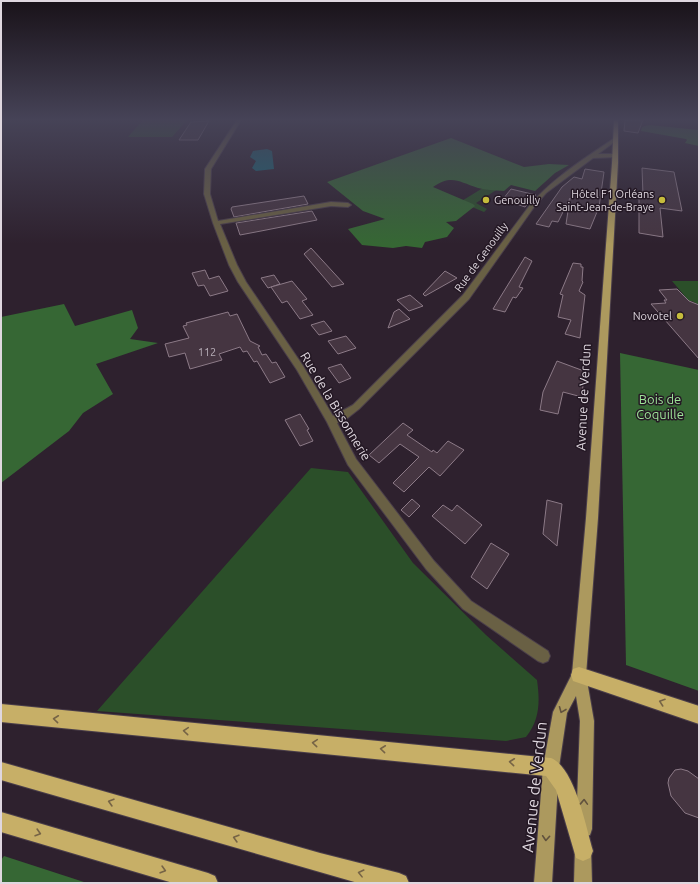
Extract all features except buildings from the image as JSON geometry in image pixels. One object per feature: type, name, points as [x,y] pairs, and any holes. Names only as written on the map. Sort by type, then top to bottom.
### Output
[{"type":"highway","points":[[579,675],[699,715]]},
{"type":"highway","points":[[1,713],[551,767],[564,786],[583,851]]},
{"type":"highway","points":[[1,771],[320,863],[398,883]]},
{"type":"highway","points":[[1,822],[208,883]]},
{"type":"main road","name":"Avenue de Verdun","points":[[583,883],[587,721],[579,675],[592,518],[616,161]]},
{"type":"main road","name":"Avenue de Verdun","points":[[543,883],[551,767],[560,712],[579,675]]},
{"type":"street","name":"Rue de la Bissonnerie","points":[[213,161],[208,170],[206,179],[207,194],[216,223],[233,265],[242,282],[300,368],[331,421],[352,462],[430,565],[467,605],[543,656]]},
{"type":"street","name":"Rue de Genouilly","points":[[331,421],[342,417],[356,407],[466,297],[532,206],[544,192],[585,161]]},
{"type":"street","points":[[216,223],[331,204],[348,205]]},
{"type":"green space","points":[[385,161],[510,161],[524,167],[549,164],[569,165],[555,173],[535,191],[511,185],[504,191],[487,190],[456,180],[440,183],[433,187],[475,206],[456,221],[446,222],[454,228],[447,237],[425,242],[422,248],[406,246],[393,248],[362,245],[348,229],[385,219],[363,211],[327,182]]},
{"type":"green space","points":[[491,183],[501,187],[476,203],[487,209],[484,212],[460,202]]},
{"type":"green space","points":[[672,281],[699,281],[699,305],[689,301]]},
{"type":"green space","points":[[64,304],[75,326],[132,310],[138,328],[130,339],[158,343],[96,364],[113,394],[83,413],[69,431],[1,483],[1,317]]},
{"type":"green space","name":"Bois de Coquille","points":[[620,353],[699,370],[699,691],[626,665]]},
{"type":"green space","points":[[311,468],[348,472],[413,563],[486,635],[537,680],[539,695],[538,710],[531,731],[526,737],[506,741],[97,711]]},
{"type":"green space","points":[[4,856],[87,883],[1,883],[1,860]]},
{"type":"water","points":[[256,161],[273,161],[274,169],[256,171],[252,168]]},
{"type":"place","name":"Genouilly","points":[[486,200]]},
{"type":"place","name":"Hôtel F1 Orléans Saint-Jean-de-Braye","points":[[662,200]]},
{"type":"place","name":"Novotel","points":[[680,316]]}]
